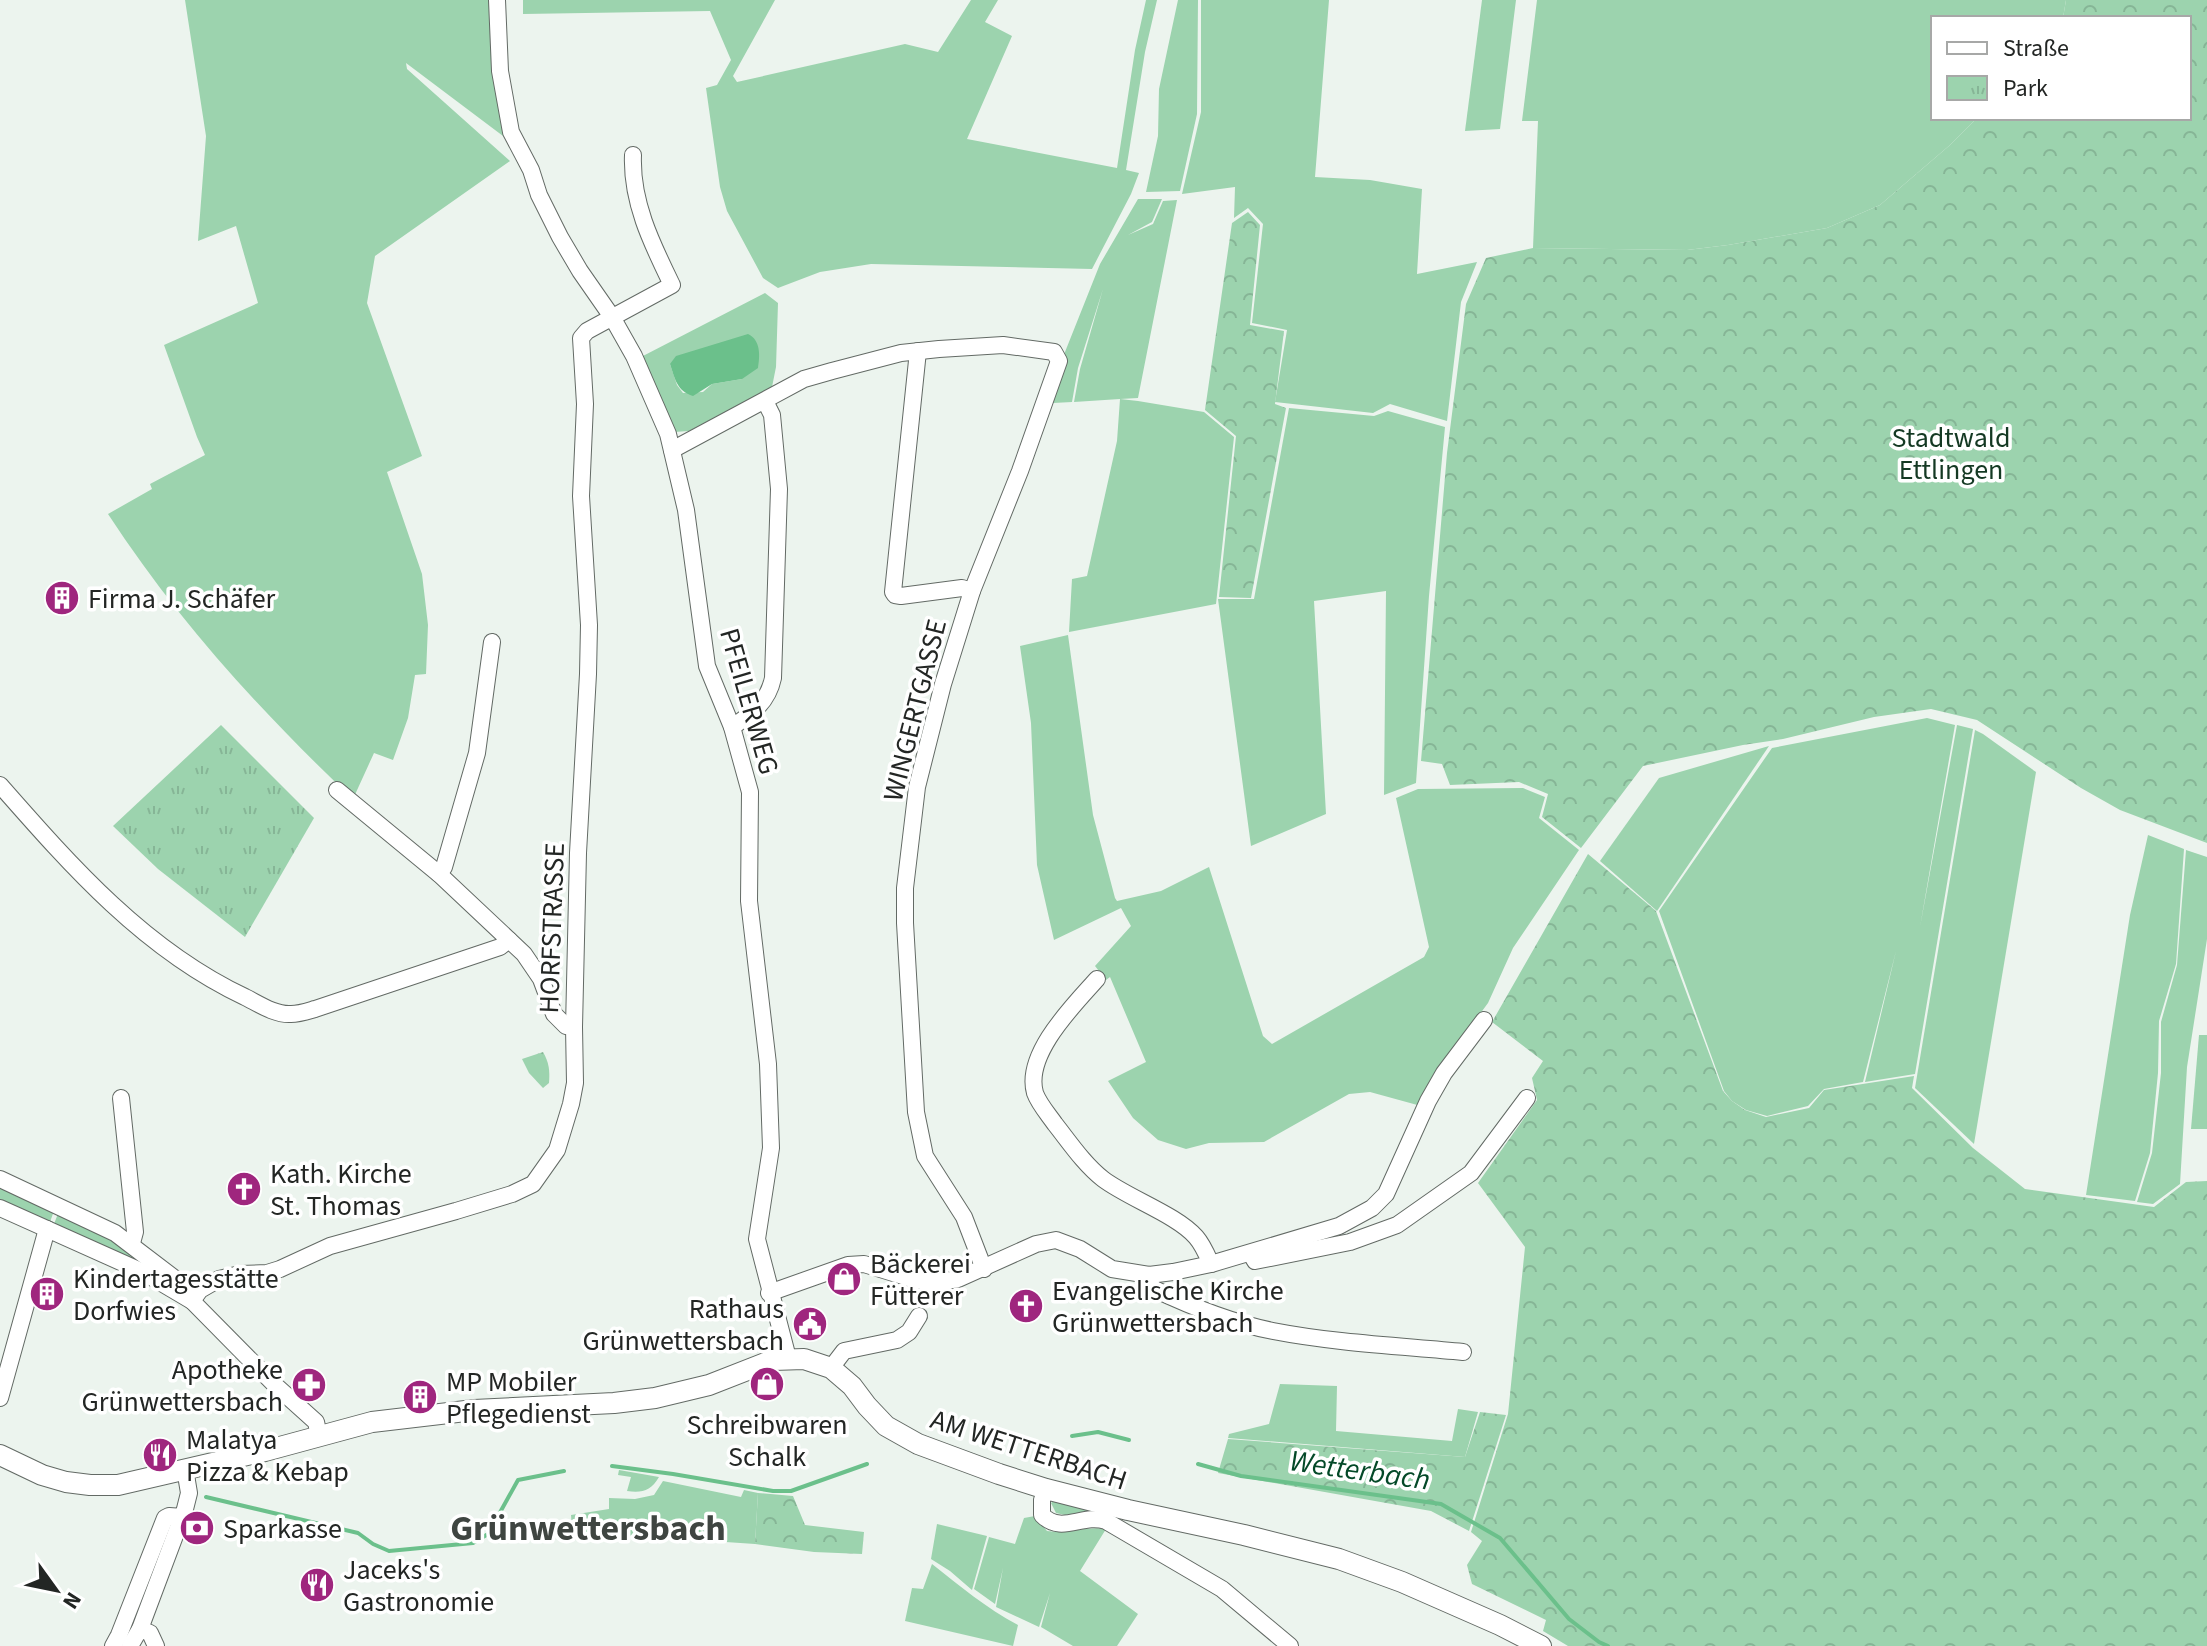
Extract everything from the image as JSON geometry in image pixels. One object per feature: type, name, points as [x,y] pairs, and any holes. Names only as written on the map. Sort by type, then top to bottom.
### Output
[{"type":"main road","name":"AM WETTERBACH","points":[[0,1455],[52,1478],[90,1485],[118,1485],[372,1422],[518,1407],[655,1398],[709,1385],[773,1360],[804,1359],[831,1368],[852,1386],[877,1418],[918,1444],[1046,1489],[1339,1559],[1402,1582],[1541,1646]]},
{"type":"street","name":"PFEILERWEG","points":[[497,0],[500,71],[511,132],[560,237],[634,356],[668,434],[686,510],[707,666],[732,727],[750,792],[749,901],[768,1064],[771,1148],[757,1239],[788,1358]]},
{"type":"street","points":[[612,317],[672,285],[641,214],[632,177],[633,155]]},
{"type":"street","name":"HORFSTRASSE","points":[[186,1297],[219,1279],[267,1273],[330,1246],[512,1194],[533,1184],[557,1150],[575,1083],[578,853],[589,625],[581,496],[585,404],[581,338],[587,331],[612,317]]},
{"type":"street","name":"WINGERTGASSE","points":[[918,351],[1003,345],[1054,352],[1059,361],[972,591],[943,684],[917,787],[905,888],[916,1112],[925,1156],[964,1217],[984,1269]]},
{"type":"street","points":[[672,450],[804,379],[918,351],[893,592],[901,596],[962,588],[972,591]]},
{"type":"street","points":[[732,727],[755,711],[771,689],[773,678],[779,489],[772,415],[765,401]]},
{"type":"street","points":[[439,874],[444,867],[477,753],[492,642]]},
{"type":"street","points":[[0,785],[95,888],[140,929],[177,959],[221,986],[275,1011],[289,1014],[315,1009],[500,947],[509,940]]},
{"type":"street","points":[[337,790],[439,874],[509,940],[534,966],[554,1014],[566,1026],[574,1027]]},
{"type":"street","points":[[1097,979],[1057,1025],[1037,1064],[1035,1093],[1087,1165],[1105,1181],[1195,1236],[1211,1264]]},
{"type":"street","points":[[769,1293],[848,1265],[864,1264],[934,1283],[958,1279],[1036,1244],[1056,1240],[1080,1249],[1112,1269],[1149,1275],[1211,1264],[1339,1226],[1372,1208],[1386,1194],[1428,1101],[1444,1073],[1484,1020]]},
{"type":"street","points":[[121,1098],[135,1232],[132,1243]]},
{"type":"street","points":[[1249,1252],[1255,1261],[1350,1242],[1397,1225],[1471,1173],[1527,1098]]},
{"type":"street","points":[[0,1179],[132,1243],[178,1281],[186,1297]]},
{"type":"street","points":[[0,1208],[143,1272],[186,1297],[316,1422],[319,1436]]},
{"type":"street","points":[[0,1398],[47,1229]]},
{"type":"street","points":[[1149,1275],[1152,1288],[1184,1303],[1271,1331],[1463,1352]]},
{"type":"street","points":[[831,1368],[844,1351],[897,1340],[909,1332],[919,1316]]},
{"type":"street","points":[[130,1646],[140,1629],[183,1517],[189,1493],[185,1469]]},
{"type":"street","points":[[1046,1489],[1042,1515],[1048,1521],[1057,1525],[1092,1518],[1106,1521],[1222,1589],[1290,1646]]},
{"type":"street","points":[[113,1646],[165,1518],[183,1517]]},
{"type":"street","points":[[140,1629],[150,1633],[156,1646]]},
{"type":"green space","points":[[185,0],[491,0],[507,139],[406,63],[407,69],[510,161],[375,256],[367,303],[422,456],[387,472],[422,574],[428,625],[426,674],[415,675],[408,718],[393,760],[374,753],[353,799],[222,664],[163,591],[108,514],[152,489],[150,484],[205,455],[164,345],[258,303],[236,226],[198,241],[206,136]]},
{"type":"green space","points":[[523,0],[775,0],[733,76],[737,82],[905,44],[938,52],[971,0],[998,0],[985,22],[1012,36],[967,139],[1117,168],[1146,0],[1157,0],[1145,52],[1126,170],[1139,173],[1092,269],[871,264],[820,272],[778,288],[763,278],[727,211],[720,187],[706,88],[717,85],[731,60],[710,11],[523,14]]},
{"type":"green space","points":[[1178,0],[1198,0],[1197,114],[1180,191],[1146,192],[1158,136],[1159,89]]},
{"type":"green space","points":[[1201,0],[1329,0],[1315,177],[1370,180],[1422,189],[1417,274],[1477,262],[1461,302],[1447,421],[1390,404],[1373,413],[1275,402],[1287,330],[1252,323],[1263,224],[1248,208],[1234,218],[1235,187],[1182,194],[1201,112]]},
{"type":"green space","points":[[1482,0],[1516,0],[1500,129],[1465,131]]},
{"type":"green space","points":[[1537,0],[2066,0],[2063,16],[1931,16],[1931,120],[1975,120],[1880,205],[1827,228],[1687,250],[1533,248],[1538,121],[1522,121]]},
{"type":"green space","name":"Stadtwald Ettlingen","points":[[2066,0],[2207,0],[2207,843],[2120,810],[1977,720],[1931,709],[1874,717],[1783,739],[1643,766],[1581,848],[1542,817],[1548,794],[1519,782],[1450,785],[1442,764],[1421,761],[1447,453],[1466,304],[1486,258],[1533,248],[1687,250],[1827,228],[1880,205],[1975,120],[2191,120],[2191,16],[2063,16]]},
{"type":"green space","points":[[1138,199],[1162,199],[1152,222],[1128,235],[1153,224],[1163,201],[1177,200],[1138,398],[1074,402],[1103,289],[1078,368],[1072,402],[1053,403],[1064,368],[1063,357],[1100,264]]},
{"type":"green space","points":[[1248,212],[1260,225],[1250,325],[1284,331],[1275,404],[1286,408],[1251,598],[1219,597],[1236,436],[1205,410],[1232,223]]},
{"type":"green space","points":[[765,293],[778,303],[776,367],[772,387],[689,431],[674,432],[641,357]],"holes":[[[670,364],[742,379],[712,384],[703,392],[683,393]]]},
{"type":"green space","points":[[1120,399],[1204,412],[1234,437],[1216,604],[1069,632],[1072,579],[1087,576],[1117,441]]},
{"type":"green space","points":[[1289,408],[1374,416],[1388,411],[1445,427],[1416,783],[1384,795],[1386,591],[1314,601],[1326,814],[1251,846],[1218,599],[1254,599]]},
{"type":"green space","points":[[1068,635],[1093,815],[1115,898],[1117,901],[1161,891],[1209,867],[1263,1036],[1272,1044],[1424,957],[1429,947],[1396,798],[1418,789],[1523,788],[1545,797],[1539,818],[1579,850],[1513,948],[1488,1003],[1435,1075],[1421,1106],[1370,1092],[1349,1094],[1264,1142],[1209,1143],[1186,1149],[1158,1140],[1133,1118],[1108,1081],[1146,1062],[1110,977],[1106,980],[1095,966],[1131,926],[1121,908],[1054,940],[1037,865],[1031,723],[1020,646]]},
{"type":"green space","points":[[1927,718],[1955,725],[1920,927],[1957,725],[1973,729],[1915,1074],[1865,1082],[1896,951],[1863,1082],[1824,1089],[1808,1106],[1767,1116],[1746,1110],[1724,1091],[1659,911],[1772,748]]},
{"type":"green space","points":[[221,725],[314,818],[245,937],[158,869],[113,826]]},
{"type":"green space","points":[[1975,730],[2036,772],[1974,1144],[1915,1088]]},
{"type":"green space","points":[[1769,746],[1657,911],[1600,861],[1659,778]]},
{"type":"green space","points":[[2148,835],[2184,849],[2176,964],[2159,1021],[2158,1073],[2150,1153],[2135,1201],[2086,1195],[2130,915]]},
{"type":"green space","points":[[2186,850],[2207,857],[2207,939],[2187,1067],[2180,1184],[2153,1204],[2137,1202],[2152,1153],[2161,1073],[2161,1022],[2177,965]]},
{"type":"green space","points":[[1588,854],[1656,911],[1723,1091],[1745,1110],[1766,1117],[1809,1108],[1824,1090],[1914,1076],[1912,1088],[1973,1148],[2025,1189],[2154,1207],[2186,1182],[2207,1181],[2207,1646],[1568,1646],[1543,1631],[1546,1620],[1472,1584],[1467,1565],[1482,1541],[1471,1532],[1508,1414],[1525,1247],[1478,1183],[1537,1100],[1532,1078],[1543,1061],[1492,1022]]},
{"type":"green space","points":[[2199,1035],[2207,1035],[2207,1129],[2191,1129]]},
{"type":"green space","points":[[543,1052],[548,1063],[549,1083],[543,1088],[529,1073],[522,1059]]},
{"type":"green space","points":[[0,1183],[55,1208],[50,1222],[0,1199]]},
{"type":"green space","points":[[59,1211],[114,1237],[166,1278],[54,1224]]},
{"type":"green space","points":[[1280,1384],[1337,1386],[1336,1431],[1452,1441],[1458,1409],[1478,1412],[1465,1457],[1228,1438],[1229,1434],[1269,1424]]},
{"type":"green space","points":[[1480,1412],[1506,1415],[1469,1531],[1431,1511],[1218,1473],[1228,1439],[1465,1457]]},
{"type":"green space","points":[[619,1470],[659,1477],[646,1490],[627,1491],[631,1477],[618,1475]]},
{"type":"green space","points":[[663,1481],[741,1497],[744,1490],[758,1493],[755,1544],[594,1533],[573,1541],[571,1515],[609,1509],[609,1498],[635,1499],[654,1495]]},
{"type":"green space","points":[[758,1493],[793,1496],[805,1525],[864,1532],[862,1554],[814,1552],[755,1544]]},
{"type":"green space","points":[[1055,1500],[1089,1511],[1065,1515],[1056,1513],[1051,1503]]},
{"type":"green space","points":[[1035,1516],[1047,1531],[1106,1529],[1080,1571],[1138,1614],[1117,1646],[1073,1646],[1041,1627],[1050,1593],[1039,1627],[996,1607],[1003,1568],[995,1604],[974,1589],[989,1537],[1015,1544],[1024,1518]]},
{"type":"green space","points":[[937,1524],[987,1536],[972,1590],[931,1559]]},
{"type":"green space","points":[[932,1564],[984,1604],[1018,1625],[1013,1646],[905,1621],[912,1588],[923,1589]]},
{"type":"shaded area","points":[[748,334],[757,344],[758,368],[742,379],[712,384],[693,396],[680,388],[670,364],[676,356]]},
{"type":"waterway","name":"Wetterbach","points":[[1072,1436],[1098,1432],[1129,1440]]},
{"type":"waterway","name":"Wetterbach","points":[[612,1466],[773,1491],[791,1491],[867,1464]]},
{"type":"waterway","name":"Wetterbach","points":[[1198,1464],[1241,1476],[1441,1504],[1500,1538],[1569,1619],[1608,1646]]},
{"type":"waterway","name":"Wetterbach","points":[[206,1497],[358,1533],[389,1551],[473,1543],[488,1534],[518,1480],[564,1471]]},
{"type":"place","name":"Firma J. Schäfer","points":[[62,598]]},
{"type":"place","name":"Kath. Kirche St. Thomas","points":[[244,1189]]},
{"type":"place","name":"Bäckerei Fütterer","points":[[844,1279]]},
{"type":"place","name":"Kindertagesstätte Dorfwies","points":[[47,1294]]},
{"type":"place","name":"Evangelische Kirche Grünwettersbach","points":[[1026,1306]]},
{"type":"place","name":"Rathaus Grünwettersbach","points":[[810,1324]]},
{"type":"place","name":"Schreibwaren Schalk","points":[[767,1384]]},
{"type":"place","name":"Apotheke Grünwettersbach","points":[[309,1385]]},
{"type":"place","name":"MP Mobiler Pflegedienst","points":[[420,1397]]},
{"type":"place","name":"Malatya Pizza & Kebap","points":[[160,1455]]},
{"type":"place","name":"Sparkasse","points":[[197,1528]]},
{"type":"place","name":"Jaceks's Gastronomie","points":[[317,1585]]},
{"type":"district","name":"Grünwettersbach","points":[[588,1527]]}]
